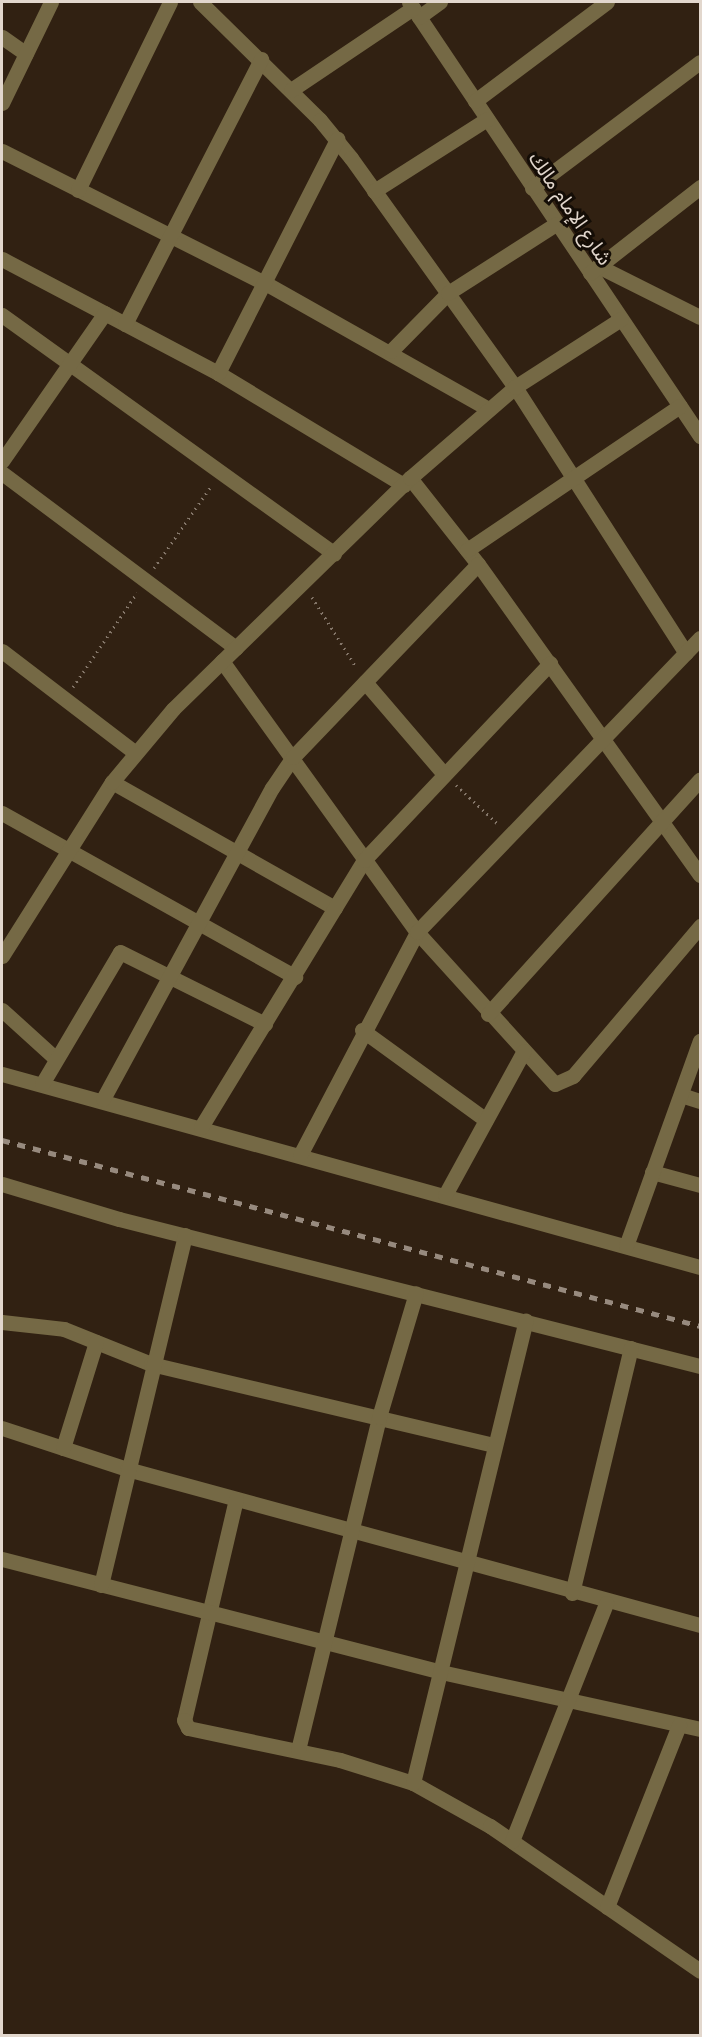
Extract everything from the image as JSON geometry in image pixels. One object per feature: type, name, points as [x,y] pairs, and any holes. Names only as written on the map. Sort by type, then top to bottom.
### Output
[{"type":"street","points":[[2,103],[51,2]]},
{"type":"street","points":[[78,190],[170,2]]},
{"type":"street","points":[[200,2],[261,59],[337,140],[515,387],[686,653]]},
{"type":"street","points":[[291,90],[414,9],[440,2]]},
{"type":"street","points":[[474,101],[607,2]]},
{"type":"street","name":"شارع الإمام مالك","points":[[414,9],[556,224],[594,270],[621,319],[700,436]]},
{"type":"street","points":[[2,37],[26,54]]},
{"type":"street","points":[[125,324],[261,59]]},
{"type":"street","points":[[532,188],[700,62]]},
{"type":"street","points":[[374,191],[487,119]]},
{"type":"street","points":[[218,373],[337,140]]},
{"type":"street","points":[[2,151],[265,283],[391,351],[489,409]]},
{"type":"street","points":[[700,187],[594,270],[700,317]]},
{"type":"street","points":[[391,351],[448,294],[556,224]]},
{"type":"street","points":[[2,259],[218,373],[407,481],[478,564],[700,875]]},
{"type":"street","points":[[2,461],[105,314]]},
{"type":"street","points":[[2,315],[334,554]]},
{"type":"street","points":[[2,956],[134,752],[222,661],[407,481],[489,409],[515,387],[621,319]]},
{"type":"street","points":[[467,550],[680,406]]},
{"type":"street","points":[[2,473],[236,648]]},
{"type":"street","points":[[103,1099],[235,851],[293,757],[478,564]]},
{"type":"street","points":[[300,1155],[362,1030],[417,932],[512,836],[700,638]]},
{"type":"street","points":[[2,651],[134,752]]},
{"type":"street","points":[[222,661],[417,932],[488,1014],[555,1084],[568,1083],[698,932]]},
{"type":"street","points":[[201,1127],[295,977],[364,860],[443,773],[550,663]]},
{"type":"street","points":[[365,682],[443,773]]},
{"type":"street","points":[[488,1014],[700,779]]},
{"type":"street","points":[[112,783],[335,908]]},
{"type":"street","points":[[2,813],[295,977]]},
{"type":"street","points":[[42,1084],[116,954],[128,953],[265,1024]]},
{"type":"street","points":[[2,1010],[56,1059]]},
{"type":"street","points":[[362,1030],[486,1120]]},
{"type":"street","points":[[626,1246],[700,1041]]},
{"type":"street","points":[[445,1195],[524,1051]]},
{"type":"street","points":[[2,1074],[103,1099],[700,1267]]},
{"type":"street","points":[[681,1095],[700,1101]]},
{"type":"street","points":[[652,1172],[700,1185]]},
{"type":"street","points":[[2,1184],[185,1235],[700,1366]]},
{"type":"street","points":[[101,1585],[151,1364],[185,1235]]},
{"type":"street","points":[[298,1750],[379,1417],[416,1293]]},
{"type":"street","points":[[412,1783],[441,1672],[464,1563],[493,1445],[526,1321]]},
{"type":"street","points":[[2,1322],[64,1329],[151,1364],[493,1445]]},
{"type":"street","points":[[63,1448],[96,1342]]},
{"type":"street","points":[[572,1593],[631,1348]]},
{"type":"street","points":[[2,1428],[127,1469],[351,1532],[606,1603],[700,1624]]},
{"type":"street","points":[[236,1499],[185,1725],[298,1750],[412,1783],[512,1841],[700,1971]]},
{"type":"street","points":[[2,1559],[441,1672],[700,1729]]},
{"type":"street","points":[[512,1841],[606,1603]]},
{"type":"street","points":[[607,1907],[679,1725]]},
{"type":"path","points":[[303,584],[365,682]]},
{"type":"path","points":[[443,773],[512,836]]},
{"type":"railway","points":[[2,1140],[700,1326]]}]
